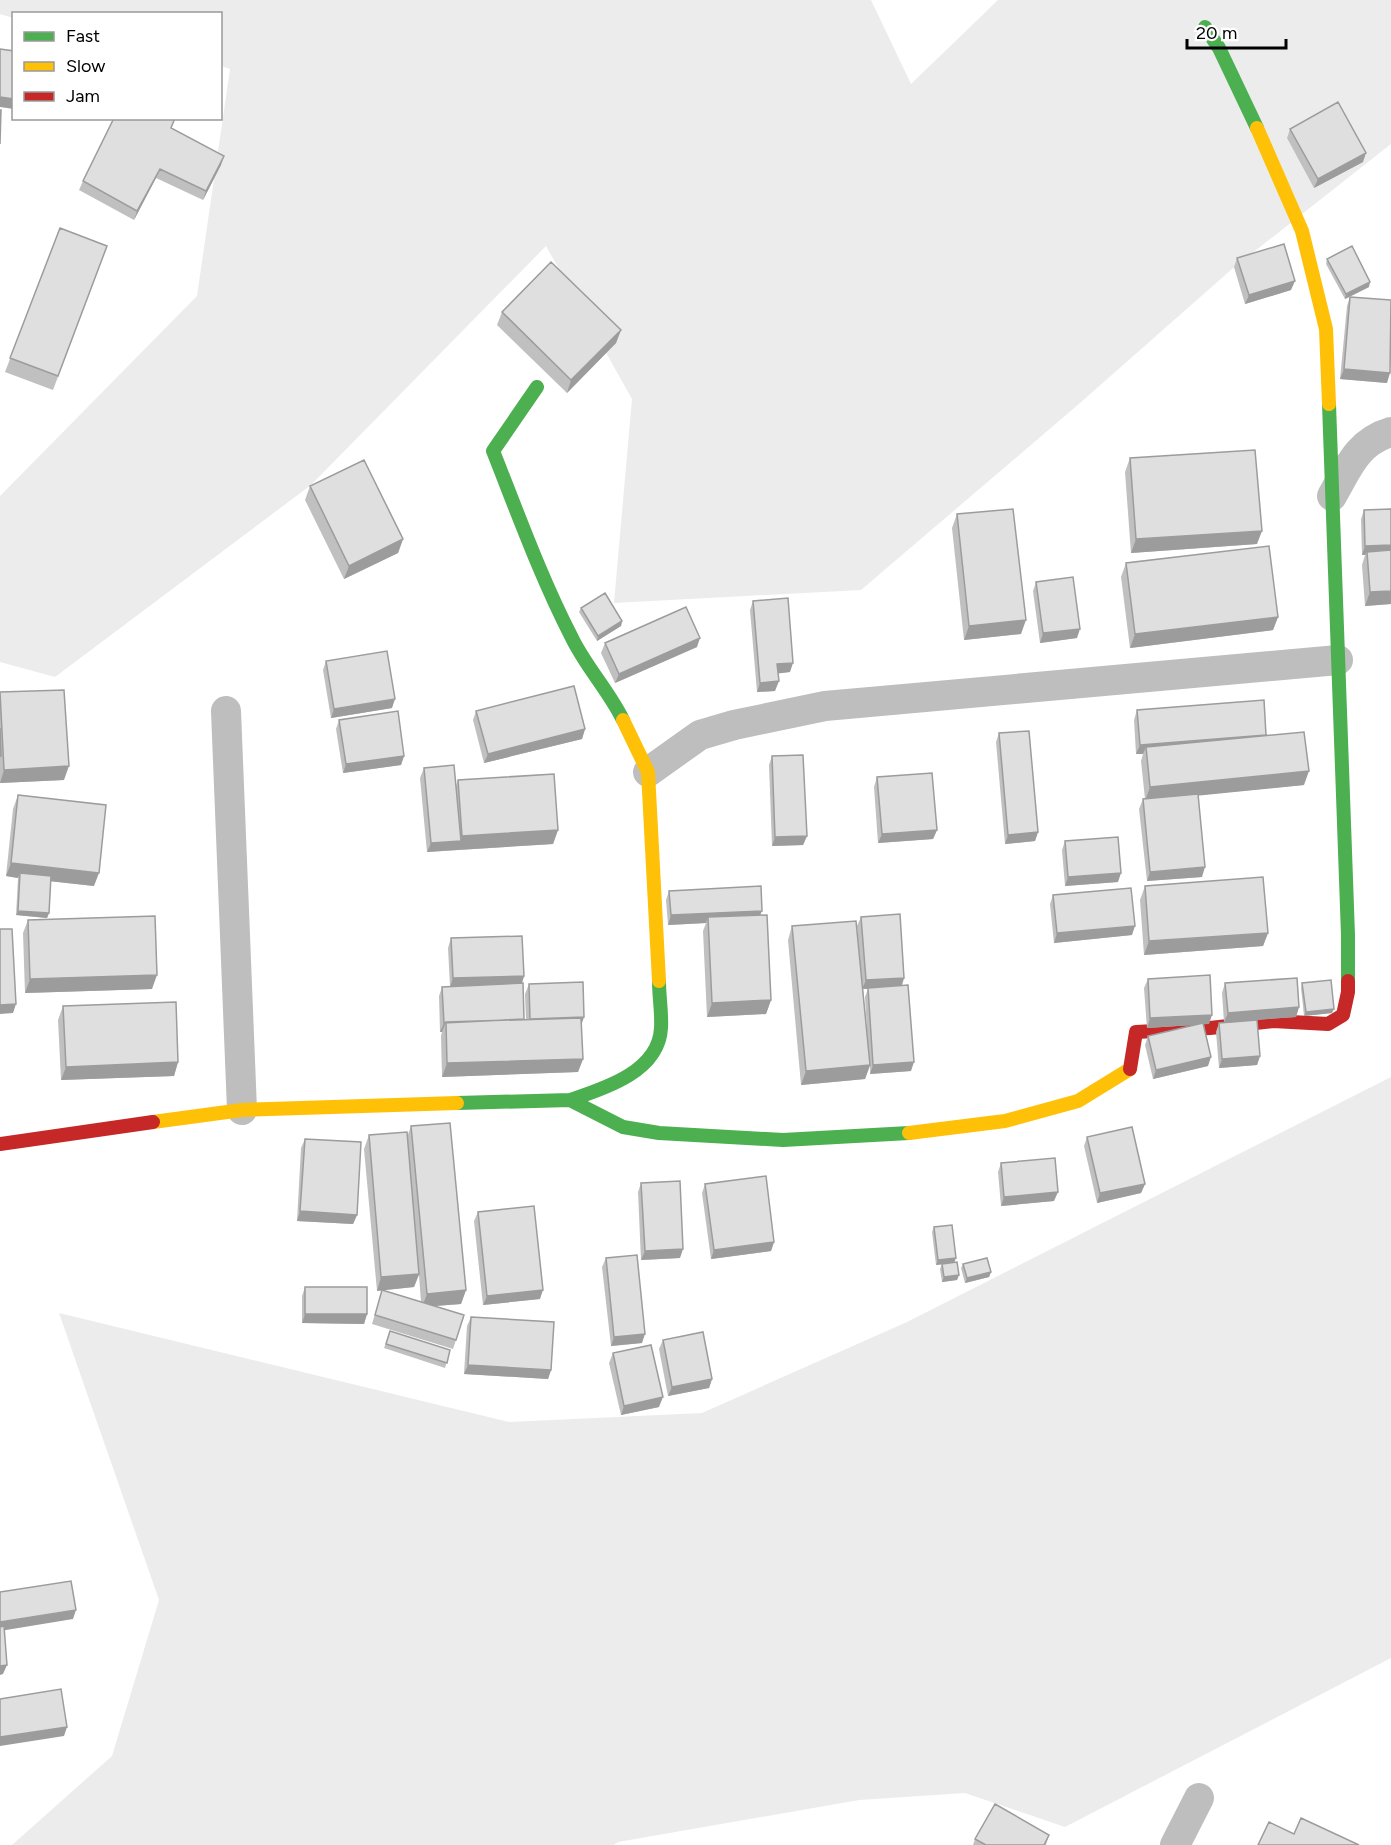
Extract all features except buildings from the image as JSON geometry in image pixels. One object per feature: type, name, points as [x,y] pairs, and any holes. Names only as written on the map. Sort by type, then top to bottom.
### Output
[{"type":"street","points":[[570,1100],[623,1127],[659,1133],[783,1140],[895,1135],[1005,1121],[1078,1101],[1130,1070],[1136,1032],[1272,1022],[1328,1024],[1343,1016],[1348,992],[1348,935],[1326,329],[1302,231],[1256,125],[1219,48],[1205,27]]},
{"type":"street","points":[[0,1144],[242,1110],[570,1100],[613,1085],[637,1070],[652,1053],[661,1031],[648,772],[614,702],[573,641],[551,596],[494,451],[537,387]]},
{"type":"street","points":[[1332,496],[1363,446],[1391,432]]},
{"type":"street","points":[[648,772],[700,735],[734,725],[825,706],[1338,660]]},
{"type":"street","points":[[226,711],[242,1110]]},
{"type":"street","points":[[1175,1845],[1199,1797]]},
{"type":"shaded area","points":[[0,0],[871,0],[911,84],[998,0],[1391,0],[1391,144],[1232,269],[1080,403],[861,590],[614,603],[632,399],[546,246],[311,485],[55,677],[0,662],[0,496],[197,296],[230,69],[222,66],[222,12],[12,12],[12,18],[0,14]]},
{"type":"shaded area","points":[[1391,1077],[1391,1658],[1065,1827],[965,1793],[859,1800],[618,1842],[614,1845],[12,1845],[112,1756],[159,1600],[59,1313],[509,1422],[702,1413],[907,1322]]},
{"type":"traffic: fast","points":[[1205,27],[1219,48],[1257,128]]},
{"type":"traffic: fast","points":[[537,387],[493,451],[530,546],[561,615],[578,649],[623,720]]},
{"type":"traffic: fast","points":[[1329,404],[1348,981]]},
{"type":"traffic: fast","points":[[570,1100],[613,1084],[640,1067],[651,1056],[658,1043],[661,1028],[659,981]]},
{"type":"traffic: fast","points":[[457,1103],[570,1100],[623,1127],[659,1133],[783,1140],[909,1133]]},
{"type":"traffic: slow","points":[[1257,128],[1302,231],[1326,329],[1329,404]]},
{"type":"traffic: slow","points":[[623,720],[648,772],[659,981]]},
{"type":"traffic: slow","points":[[909,1133],[1005,1121],[1078,1101],[1130,1069]]},
{"type":"traffic: slow","points":[[153,1122],[242,1110],[457,1103]]},
{"type":"traffic: jam","points":[[1130,1069],[1136,1032],[1210,1028],[1273,1021],[1328,1024],[1343,1015],[1348,981]]},
{"type":"traffic: jam","points":[[0,1144],[153,1122]]}]
